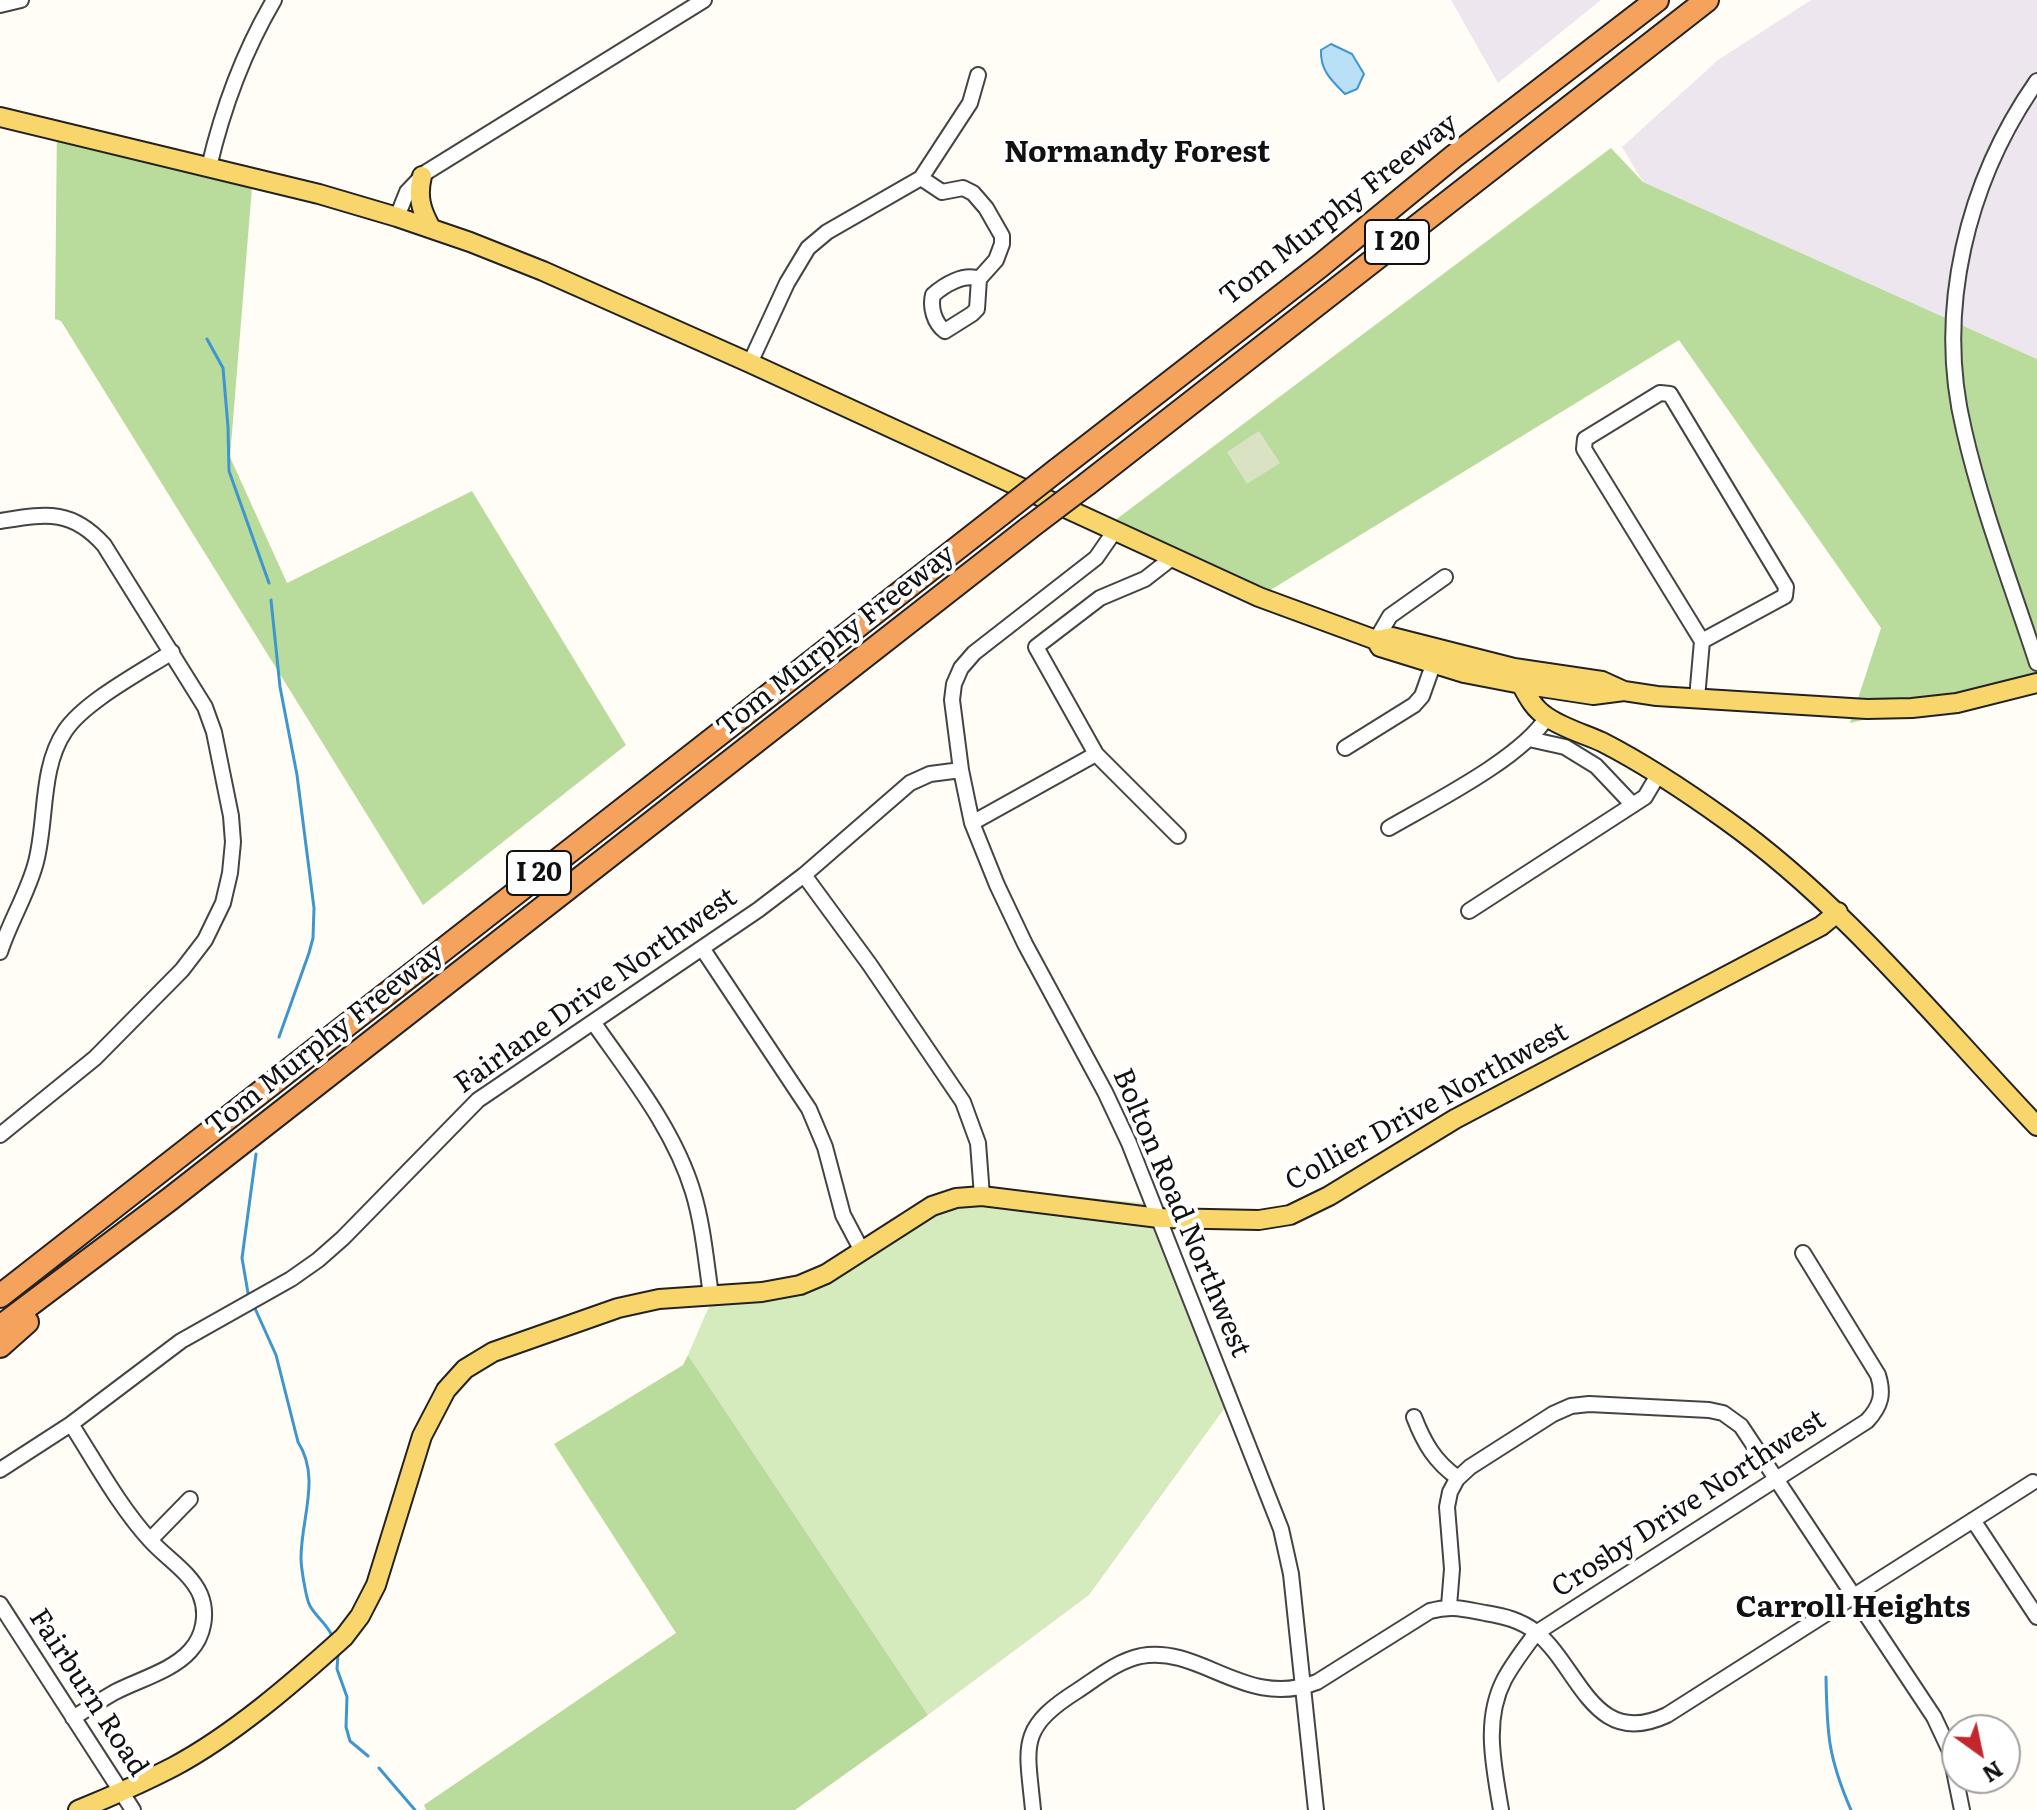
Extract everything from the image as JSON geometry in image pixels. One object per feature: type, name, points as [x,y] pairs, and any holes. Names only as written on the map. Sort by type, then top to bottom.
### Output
[{"type":"highway","name":"Tom Murphy Freeway","points":[[0,1296],[1657,0]]},
{"type":"highway","name":"Tom Murphy Freeway","points":[[0,1327],[170,1199],[1707,0]]},
{"type":"highway","points":[[0,1346],[170,1199]]},
{"type":"main road","points":[[0,117],[209,167],[431,228],[543,271],[750,363],[1259,597],[1376,640],[1392,637],[1514,668],[1602,681],[1624,691]]},
{"type":"main road","points":[[422,176],[418,192],[422,212],[431,228]]},
{"type":"main road","points":[[1376,640],[1380,647],[1433,665],[1521,684],[1593,695],[1624,691],[1867,709],[1912,708],[1957,703],[2037,683]]},
{"type":"main road","points":[[1521,684],[1531,704],[1547,717],[1604,743],[1658,775],[1765,849],[1838,912],[2037,1126]]},
{"type":"main road","name":"Collier Drive Northwest","points":[[78,1810],[175,1766],[210,1744],[312,1664],[353,1627],[376,1585],[422,1436],[446,1390],[465,1369],[493,1352],[618,1308],[659,1299],[762,1292],[800,1285],[826,1274],[932,1206],[956,1198],[982,1196],[1159,1218],[1259,1220],[1290,1215],[1329,1196],[1455,1119],[1821,926],[1838,912]]},
{"type":"street","points":[[0,5],[21,0]]},
{"type":"street","points":[[209,167],[236,72],[274,0]]},
{"type":"street","points":[[397,217],[407,192],[422,176],[704,0]]},
{"type":"street","points":[[750,363],[787,283],[808,248],[827,232],[921,178],[970,103],[978,75]]},
{"type":"street","points":[[2037,81],[2003,136],[1981,188],[1958,276],[1953,330],[1963,428],[2037,663]]},
{"type":"street","points":[[921,178],[942,192],[963,188],[973,193],[986,208],[1002,236],[1002,246],[996,260],[979,279]]},
{"type":"street","points":[[1697,698],[1702,641],[1584,449],[1585,439],[1660,393],[1670,394],[1786,587],[1785,596],[1702,641]]},
{"type":"street","points":[[0,521],[47,514],[64,517],[92,532],[104,545],[205,707],[221,757],[233,842],[223,903],[205,940],[182,970],[95,1058],[2,1128]]},
{"type":"street","name":"Bolton Road Northwest","points":[[1114,532],[1096,558],[974,653],[961,668],[954,684],[952,700],[961,770],[972,823],[1025,944],[1105,1092],[1159,1218],[1281,1529],[1291,1574],[1316,1810]]},
{"type":"street","points":[[1172,558],[1145,579],[1100,598],[1036,647],[1096,754],[1178,836]]},
{"type":"street","points":[[1376,640],[1390,616],[1445,577]]},
{"type":"street","points":[[0,952],[36,864],[50,769],[65,731],[82,711],[172,652]]},
{"type":"street","points":[[1345,748],[1414,705],[1422,696],[1433,665]]},
{"type":"street","points":[[1389,828],[1479,775],[1529,739],[1547,717]]},
{"type":"street","points":[[1529,739],[1565,747],[1596,766],[1633,805]]},
{"type":"street","points":[[972,823],[1096,754]]},
{"type":"street","name":"Fairlane Drive Northwest","points":[[0,1470],[71,1424],[181,1341],[291,1279],[318,1260],[478,1100],[804,875],[910,783],[930,774],[961,770]]},
{"type":"street","points":[[1469,911],[1645,797],[1658,775]]},
{"type":"street","points":[[804,875],[870,965],[963,1102],[978,1143],[982,1196]]},
{"type":"street","points":[[702,948],[809,1109],[825,1147],[843,1215],[862,1251]]},
{"type":"street","points":[[593,1022],[660,1120],[682,1163],[700,1220],[711,1295]]},
{"type":"street","name":"Crosby Drive Northwest","points":[[1501,1810],[1492,1749],[1493,1715],[1505,1679],[1536,1633],[1867,1421],[1876,1411],[1881,1399],[1878,1375],[1803,1253]]},
{"type":"street","points":[[1449,1606],[1452,1569],[1447,1507],[1450,1492],[1458,1478],[1470,1467],[1553,1414],[1571,1406],[1589,1404],[1723,1413],[1741,1426],[1934,1717],[1950,1751],[1962,1810]]},
{"type":"street","points":[[1414,1417],[1422,1439],[1433,1456],[1458,1478]]},
{"type":"street","points":[[71,1424],[124,1508],[150,1540],[189,1577],[198,1590],[204,1614],[199,1637],[190,1651],[178,1661],[115,1692],[73,1718]]},
{"type":"street","points":[[1033,1810],[1028,1756],[1035,1727],[1053,1706],[1120,1664],[1141,1656],[1167,1655],[1249,1685],[1303,1687],[1317,1682],[1430,1611],[1449,1606],[1514,1618],[1536,1633],[1558,1655],[1597,1709],[1618,1721],[1642,1723],[1667,1715],[2033,1482]]},
{"type":"street","points":[[150,1540],[190,1499]]},
{"type":"street","points":[[1973,1520],[2037,1617]]},
{"type":"street","name":"Fairburn Road","points":[[0,1604],[133,1810]]},
{"type":"shaded area","points":[[1451,0],[1601,0],[1498,83]]},
{"type":"shaded area","points":[[1811,0],[2037,0],[2037,359],[1643,182],[1622,147],[1718,60]]},
{"type":"green space","points":[[57,121],[253,175],[230,457],[287,583],[472,491],[626,745],[423,905],[61,321],[55,319]]},
{"type":"green space","points":[[1611,148],[1643,182],[2037,359],[2037,680],[1850,723],[1881,628],[1679,340],[1259,597],[1102,530]]},
{"type":"green space","points":[[1259,431],[1280,463],[1247,484],[1227,452]]},
{"type":"green space","points":[[976,1187],[1154,1204],[1237,1391],[1089,1595],[928,1715],[688,1355],[716,1290],[820,1276]]},
{"type":"green space","points":[[688,1355],[928,1715],[795,1810],[426,1810],[424,1805],[676,1633],[554,1444],[683,1365]]},
{"type":"water","points":[[1331,44],[1352,54],[1364,74],[1357,89],[1345,94],[1327,74],[1321,50]]},
{"type":"waterway","points":[[207,339],[223,368],[229,471],[269,583]]},
{"type":"waterway","points":[[271,600],[280,687],[297,775],[314,908],[309,953],[279,1037]]},
{"type":"waterway","points":[[248,1293],[242,1258],[256,1154]]},
{"type":"waterway","points":[[253,1304],[276,1355],[298,1442],[305,1456],[309,1484],[301,1558],[303,1575],[310,1606],[332,1636]]},
{"type":"waterway","points":[[338,1654],[337,1669],[347,1697],[346,1727],[350,1741],[368,1756]]},
{"type":"waterway","points":[[1826,1677],[1830,1745],[1851,1810]]},
{"type":"waterway","points":[[379,1768],[415,1810]]},
{"type":"district","name":"Normandy Forest","points":[[1137,153]]},
{"type":"district","name":"Carroll Heights","points":[[1853,1608]]}]
